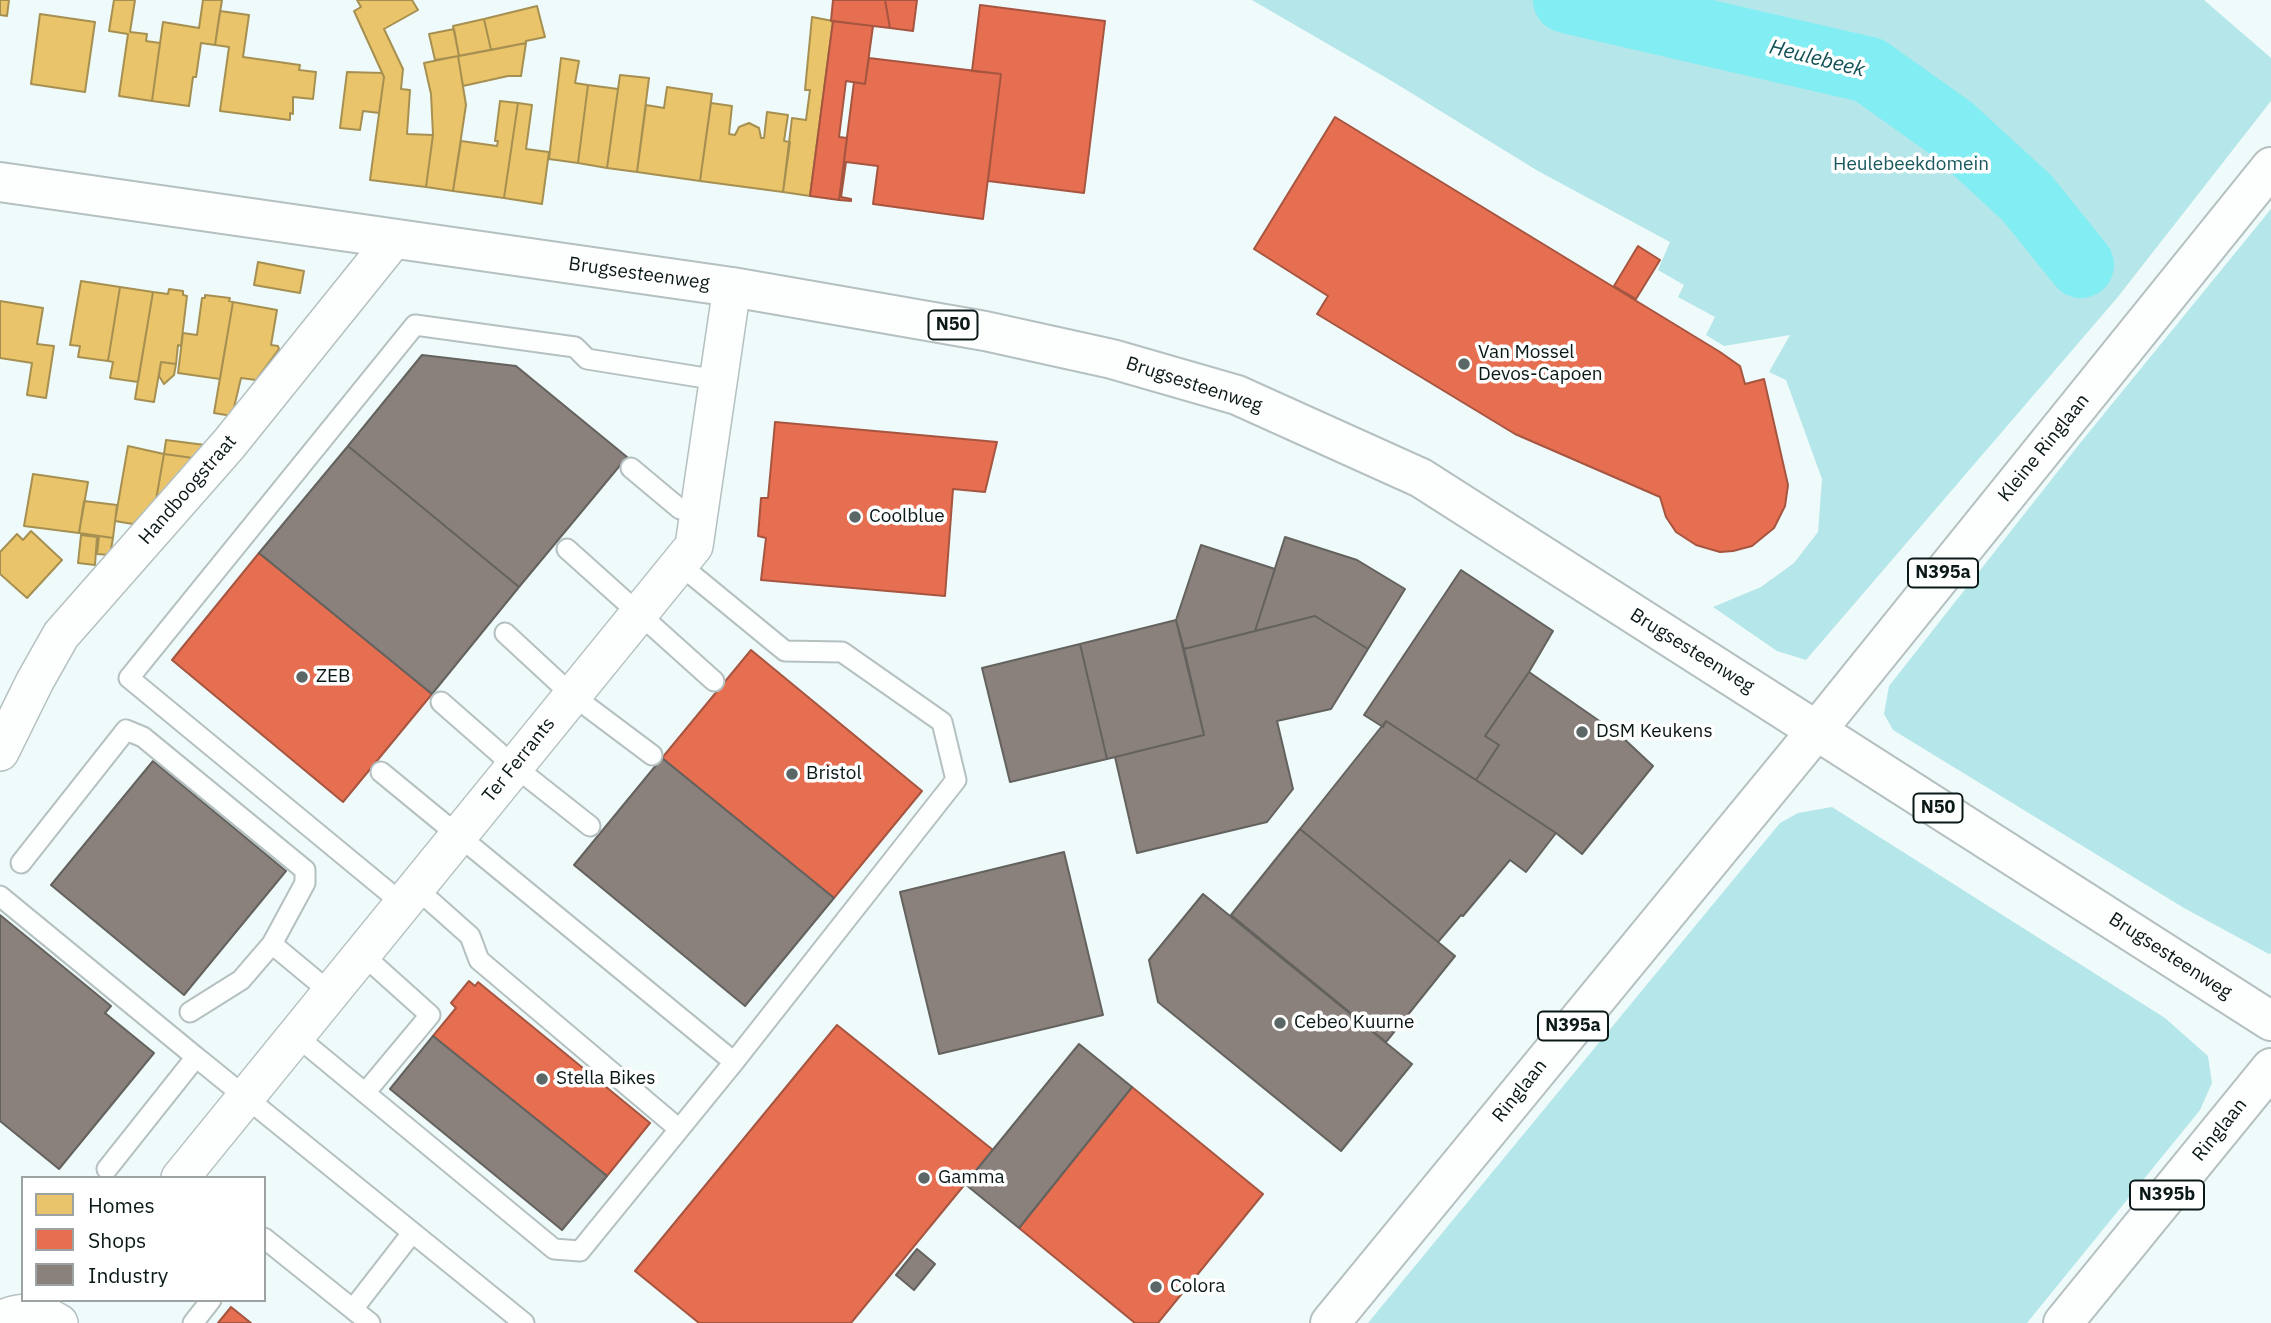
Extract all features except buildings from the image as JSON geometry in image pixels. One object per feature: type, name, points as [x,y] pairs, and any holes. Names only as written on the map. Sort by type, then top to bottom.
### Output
[{"type":"main road","name":"Kleine Ringlaan","points":[[1816,730],[2271,167]]},
{"type":"main road","name":"Brugsesteenweg","points":[[0,182],[732,287],[985,331],[1112,359],[1237,395],[1421,478],[2271,1021]]},
{"type":"main road","name":"Ringlaan","points":[[1330,1323],[1816,730]]},
{"type":"main road","name":"Ringlaan","points":[[2063,1323],[2271,1068]]},
{"type":"street","name":"Handboogstraat","points":[[0,752],[61,635],[229,443],[394,239]]},
{"type":"street","name":"Ter Ferrants","points":[[185,1176],[295,1035],[694,546],[732,287]]},
{"type":"street","points":[[0,1320],[13,1314],[35,1313],[61,1323],[79,1302]]},
{"type":"lane","points":[[679,1129],[479,960],[470,936],[409,896],[129,678],[415,325],[575,347],[587,359],[719,380]]},
{"type":"lane","points":[[631,468],[680,509],[699,509]]},
{"type":"lane","points":[[567,550],[640,612],[714,681]]},
{"type":"lane","points":[[295,1035],[554,1250],[580,1251],[734,1062],[956,780],[942,722],[842,652],[785,651],[679,564]]},
{"type":"lane","points":[[505,633],[572,695],[652,755]]},
{"type":"lane","points":[[441,702],[514,766],[590,826]]},
{"type":"lane","points":[[21,863],[126,730],[142,737],[305,870],[305,883],[272,944],[241,980],[190,1012]]},
{"type":"lane","points":[[381,772],[734,1062]]},
{"type":"lane","points":[[0,897],[244,1099],[524,1323]]},
{"type":"lane","points":[[272,944],[331,993]]},
{"type":"lane","points":[[362,954],[430,1015],[365,1093]]},
{"type":"lane","points":[[107,1169],[196,1058]]},
{"type":"lane","points":[[353,1309],[412,1233]]},
{"type":"lane","points":[[266,1240],[370,1323]]},
{"type":"lane","points":[[193,1323],[209,1302]]},
{"type":"green space","name":"Heulebeekdomein","points":[[1252,0],[2204,0],[2271,58],[2271,101],[2117,298],[1806,660],[1777,651],[1713,607],[1761,587],[1794,563],[1818,532],[1822,479],[1786,380],[1769,372],[1790,335],[1724,346],[1706,335],[1715,317],[1678,297],[1684,285],[1658,270],[1670,242],[1538,171],[1395,83]]},
{"type":"green space","points":[[2271,209],[2269,954],[2184,908],[1893,730],[1884,714],[1889,686],[2081,442]]},
{"type":"green space","points":[[1832,807],[2165,1018],[2208,1056],[2212,1083],[2200,1110],[2027,1323],[1368,1323],[1780,823],[1798,813]]},
{"type":"waterway","name":"Heulebeek","points":[[1566,0],[1869,70],[1952,129],[2027,198],[2081,265]]},
{"type":"place","name":"Van Mossel Devos-Capoen","points":[[1464,364]]},
{"type":"place","name":"Coolblue","points":[[855,517]]},
{"type":"place","name":"ZEB","points":[[302,677]]},
{"type":"place","name":"DSM Keukens","points":[[1582,732]]},
{"type":"place","name":"Bristol","points":[[792,774]]},
{"type":"place","name":"Cebeo Kuurne","points":[[1280,1023]]},
{"type":"place","name":"Stella Bikes","points":[[542,1079]]},
{"type":"place","name":"Gamma","points":[[924,1178]]},
{"type":"place","name":"Colora","points":[[1156,1287]]}]
